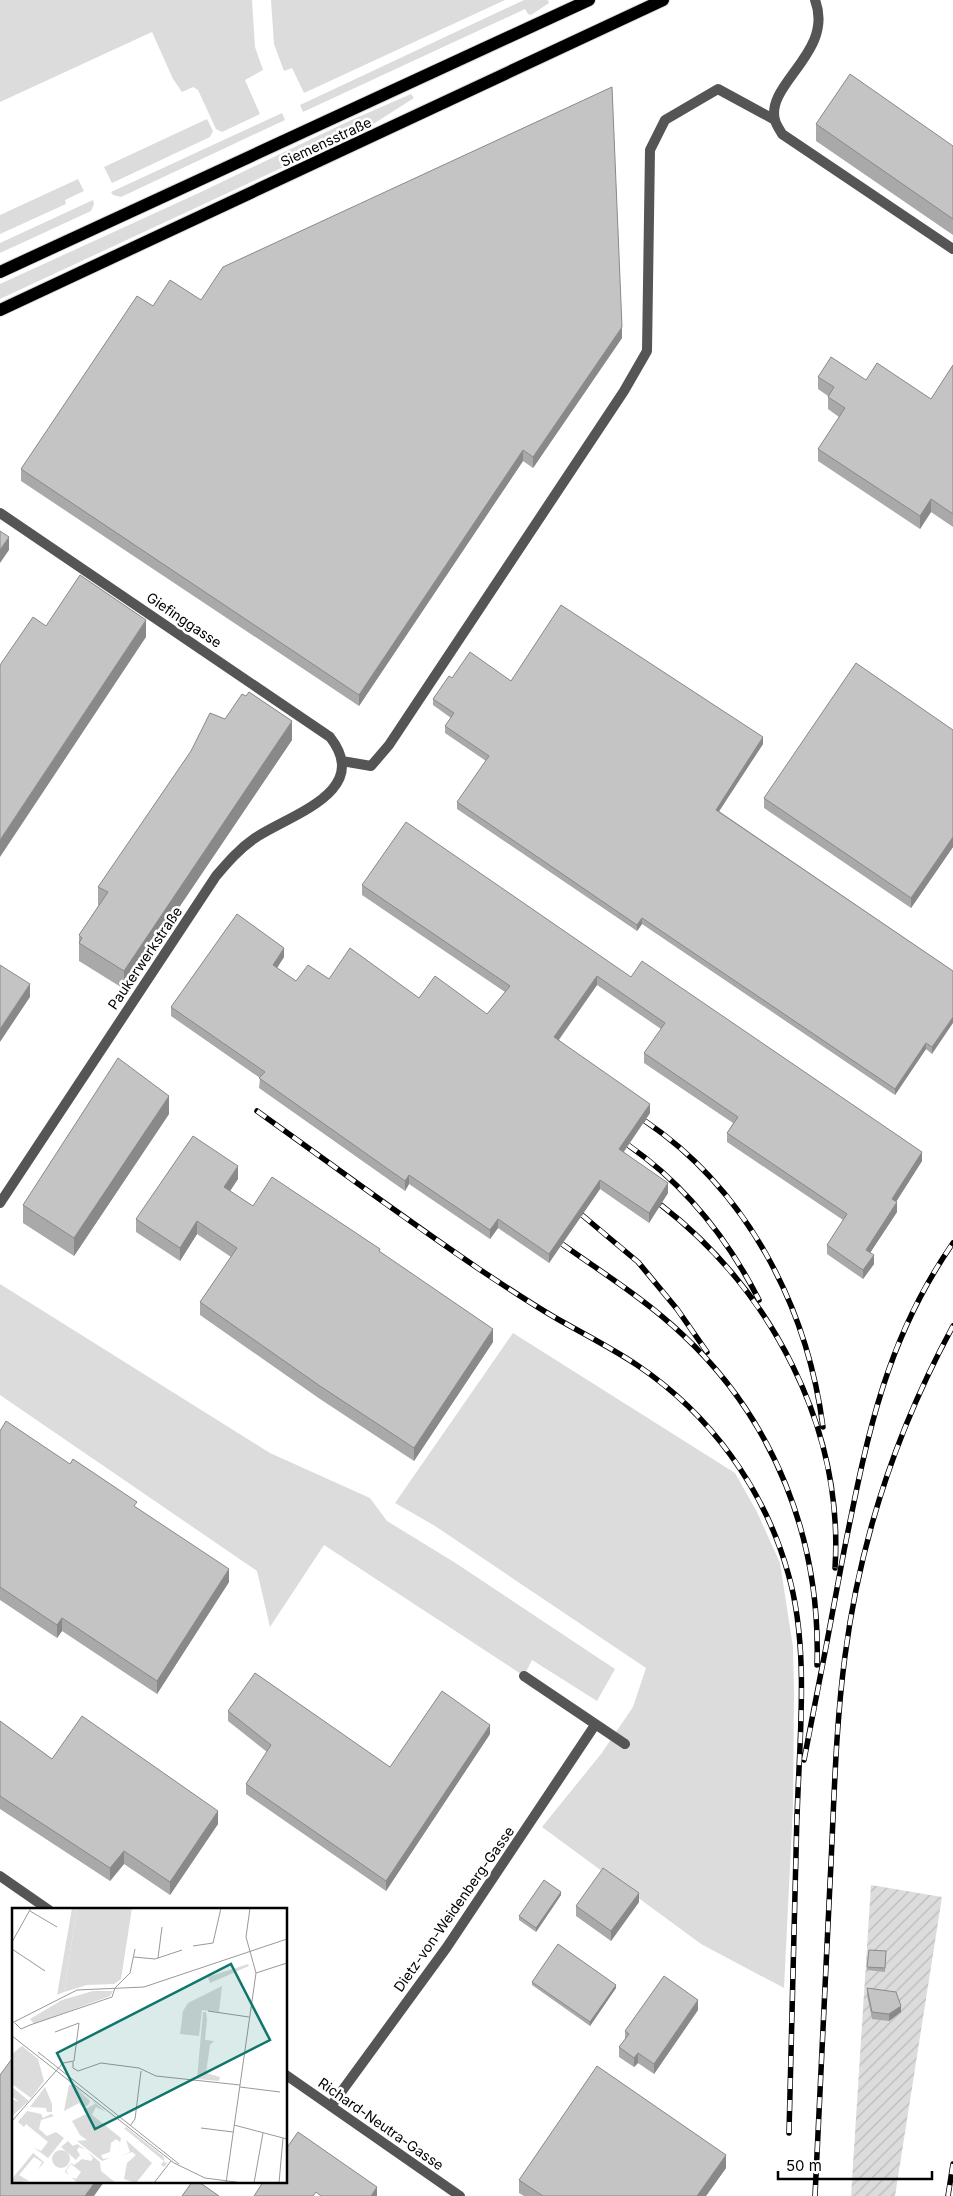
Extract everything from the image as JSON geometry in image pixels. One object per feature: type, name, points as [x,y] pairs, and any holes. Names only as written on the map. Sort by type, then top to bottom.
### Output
[{"type":"main road","name":"Siemensstraße","points":[[0,272],[589,0]]},
{"type":"main road","name":"Siemensstraße","points":[[0,310],[663,0]]},
{"type":"street","points":[[815,0],[818,6],[818,25],[815,40],[779,95],[774,110],[775,120],[782,134],[953,249]]},
{"type":"street","points":[[342,761],[371,766],[389,745],[624,392],[647,351],[650,150],[665,120],[718,89],[775,120]]},
{"type":"street","name":"Giefinggasse","points":[[0,513],[330,737],[339,751],[342,761]]},
{"type":"street","name":"Paukerwerkstraße","points":[[0,1203],[220,872],[233,856],[256,838],[308,808],[328,794],[339,778],[342,761]]},
{"type":"street","points":[[524,1676],[625,1744]]},
{"type":"street","name":"Dietz-von-Weidenberg-Gasse","points":[[331,2106],[447,1947],[595,1725]]},
{"type":"street","points":[[0,1876],[46,1908]]},
{"type":"street","name":"Richard-Neutra-Gasse","points":[[288,2076],[460,2196]]},
{"type":"shaded area","points":[[0,0],[252,0],[255,47],[263,70],[245,80],[260,114],[222,132],[216,129],[198,90],[193,87],[182,92],[173,79],[152,32],[0,102]]},
{"type":"shaded area","points":[[271,0],[505,0],[304,93],[292,68],[284,71],[274,44]]},
{"type":"shaded area","points":[[524,0],[548,0],[549,3],[531,15],[525,9],[303,112],[300,105]]},
{"type":"shaded area","points":[[411,94],[414,98],[367,128],[0,299],[0,284],[201,192],[349,121]]},
{"type":"shaded area","points":[[282,113],[285,120],[121,197],[113,195],[111,192]]},
{"type":"shaded area","points":[[207,119],[213,131],[210,137],[112,183],[104,167]]},
{"type":"shaded area","points":[[78,179],[84,191],[65,200],[66,204],[0,234],[0,215]]},
{"type":"shaded area","points":[[93,200],[94,204],[91,211],[0,253],[0,243]]},
{"type":"shaded area","points":[[0,1284],[270,1453],[370,1498],[387,1521],[454,1562],[615,1669],[597,1701],[532,1660],[524,1676],[324,1545],[270,1627],[257,1571],[0,1395]]},
{"type":"shaded area","points":[[513,1333],[735,1473],[757,1512],[780,1563],[793,1647],[794,1692],[793,1806],[784,1988],[701,1944],[542,1827],[601,1754],[633,1707],[646,1668],[435,1526],[395,1503]]},
{"type":"shaded area","points":[[871,1885],[942,1897],[895,2196],[851,2196]]},
{"type":"building","points":[[850,74],[953,146],[953,219],[816,124]]},
{"type":"building","points":[[612,87],[622,327],[533,457],[523,450],[359,695],[21,469],[137,296],[153,306],[170,280],[201,300],[223,267]]},
{"type":"building","points":[[831,357],[866,380],[877,363],[931,399],[953,365],[953,514],[931,499],[920,516],[818,449],[845,408],[828,397],[834,387],[818,377]]},
{"type":"building","points":[[0,531],[9,537],[0,550]]},
{"type":"building","points":[[80,575],[146,620],[0,840],[0,665],[33,617],[46,626]]},
{"type":"building","points":[[561,605],[763,737],[716,810],[953,971],[953,1017],[932,1047],[926,1043],[895,1089],[642,918],[637,925],[457,802],[489,756],[445,726],[454,713],[433,699],[449,676],[452,678],[470,652],[511,681]]},
{"type":"building","points":[[856,663],[953,730],[953,837],[911,898],[764,798]]},
{"type":"building","points":[[249,692],[292,721],[124,971],[79,943],[82,938],[79,935],[108,892],[98,887],[191,751],[210,713],[225,719],[242,694],[246,696]]},
{"type":"building","points":[[406,822],[631,977],[642,961],[922,1152],[892,1199],[897,1202],[866,1250],[874,1255],[863,1270],[827,1245],[847,1214],[727,1133],[738,1117],[644,1053],[665,1023],[597,976],[554,1037],[650,1104],[619,1149],[668,1183],[649,1213],[600,1180],[549,1254],[498,1219],[490,1230],[409,1175],[405,1181],[259,1078],[265,1072],[171,1007],[237,914],[284,948],[273,965],[296,981],[308,965],[329,979],[350,948],[419,998],[435,976],[487,1014],[510,986],[362,885]]},
{"type":"building","points":[[0,965],[30,984],[0,1029]]},
{"type":"building","points":[[118,1058],[169,1096],[74,1238],[23,1205]]},
{"type":"building","points":[[193,1136],[238,1166],[224,1187],[253,1206],[272,1177],[380,1249],[379,1251],[493,1329],[414,1448],[320,1386],[200,1302],[237,1248],[197,1221],[180,1248],[136,1219]]},
{"type":"building","points":[[6,1421],[70,1464],[73,1459],[137,1502],[134,1506],[229,1569],[157,1681],[62,1618],[57,1625],[0,1587],[0,1431]]},
{"type":"building","points":[[255,1673],[390,1767],[442,1691],[490,1725],[386,1881],[246,1784],[271,1745],[228,1711]]},
{"type":"building","points":[[82,1716],[218,1811],[170,1882],[124,1851],[110,1868],[0,1796],[0,1721],[52,1759]]},
{"type":"building","points":[[603,1868],[639,1893],[611,1931],[576,1906]]},
{"type":"building","points":[[544,1880],[561,1892],[536,1928],[519,1916]]},
{"type":"building","points":[[558,1944],[616,1985],[590,2022],[532,1982]]},
{"type":"building","points":[[869,1950],[886,1951],[885,1968],[867,1967]]},
{"type":"building","points":[[664,1976],[698,2000],[654,2064],[638,2053],[634,2058],[619,2047],[629,2034],[625,2031]]},
{"type":"building","points":[[867,1988],[896,1992],[901,2006],[889,2014],[872,2012]]},
{"type":"building","points":[[12,2059],[12,2184],[94,2184],[85,2196],[0,2196],[0,2075]]},
{"type":"building","points":[[597,2066],[726,2155],[697,2196],[543,2196],[519,2180]]},
{"type":"building","points":[[298,2132],[377,2187],[371,2196],[321,2196],[316,2192],[313,2196],[254,2196],[262,2184],[288,2184],[288,2146]]},
{"type":"building","points":[[191,2184],[202,2184],[219,2196],[182,2196]]},
{"type":"railway","points":[[257,1111],[479,1269],[540,1309],[637,1365],[688,1406],[711,1430],[731,1456],[765,1512],[778,1542],[795,1602],[799,1632],[802,1695],[797,1819]]},
{"type":"railway","points":[[645,1121],[681,1149],[714,1181],[742,1216],[766,1254],[787,1295],[803,1338],[815,1382],[823,1427]]},
{"type":"railway","points":[[628,1145],[668,1177],[703,1214],[719,1234],[747,1277],[759,1300]]},
{"type":"railway","points":[[661,1205],[700,1239],[736,1278],[767,1320],[793,1366],[813,1414],[827,1464],[835,1516],[835,1568]]},
{"type":"railway","points":[[582,1215],[638,1262],[677,1309],[707,1352]]},
{"type":"railway","points":[[804,1760],[852,1509],[871,1429],[895,1353],[911,1316],[953,1243]]},
{"type":"railway","points":[[562,1244],[624,1287],[683,1335],[715,1369],[743,1405],[767,1444],[786,1485],[801,1528],[811,1573],[816,1618],[817,1665]]},
{"type":"railway","points":[[815,2196],[837,1741],[845,1656],[860,1570],[884,1486],[898,1445],[915,1405],[953,1326]]},
{"type":"railway","points":[[789,2133],[797,1814]]},
{"type":"railway","points":[[948,2196],[953,2164]]}]
